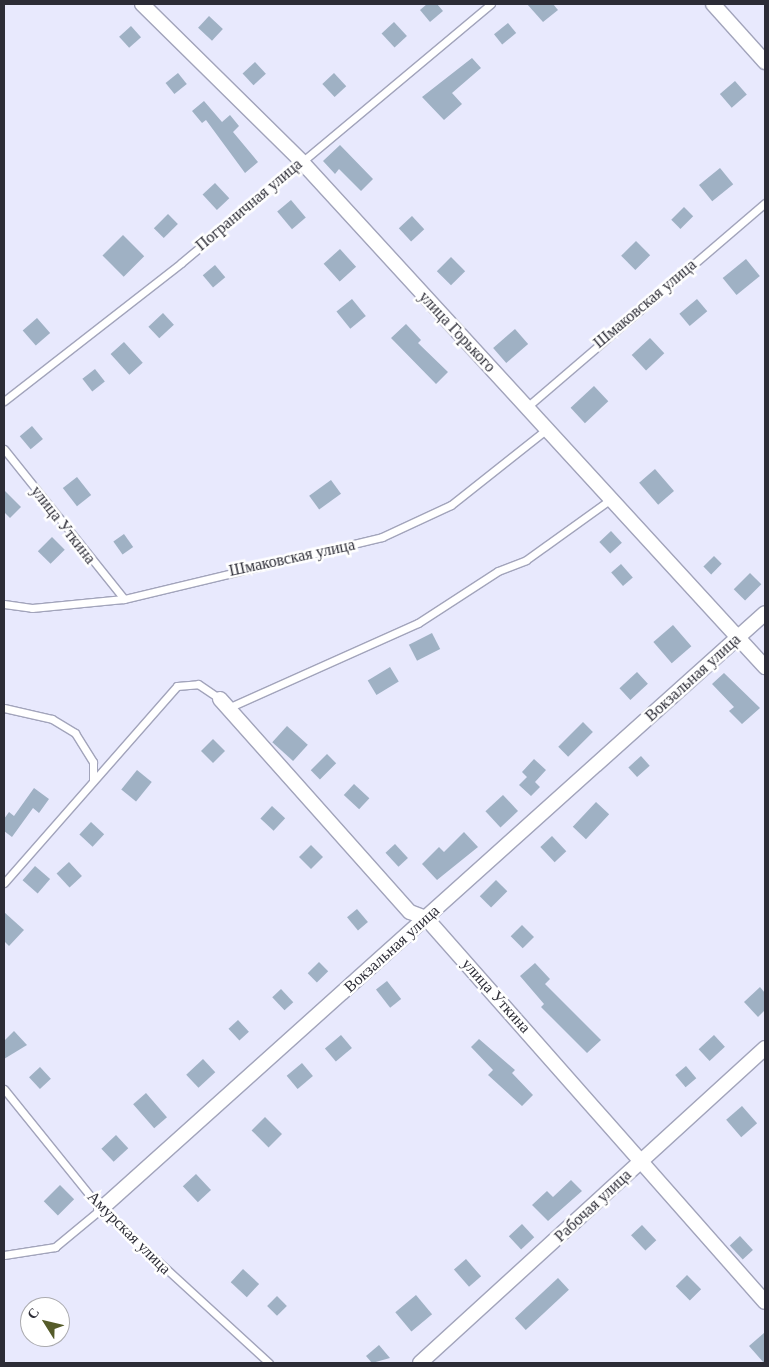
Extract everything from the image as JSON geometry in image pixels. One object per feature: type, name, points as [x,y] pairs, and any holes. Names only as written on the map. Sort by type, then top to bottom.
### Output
[{"type":"street","name":"улица Горького","points":[[142,4],[301,161],[765,667]]},
{"type":"street","points":[[713,4],[765,62]]},
{"type":"street","name":"Вокзальная улица","points":[[101,1210],[765,613]]},
{"type":"street","name":"улица Уткина","points":[[224,703],[410,912],[426,918],[643,1159],[765,1302]]},
{"type":"street","name":"Рабочая улица","points":[[420,1363],[765,1048]]},
{"type":"lane","name":"Пограничная улица","points":[[4,401],[181,263],[490,4]]},
{"type":"lane","name":"Шмаковская улица","points":[[527,407],[765,203]]},
{"type":"lane","name":"Шмаковская улица","points":[[4,604],[32,608],[124,599],[230,571],[320,556],[420,523],[490,478],[547,429]]},
{"type":"lane","name":"улица Уткина","points":[[4,449],[124,599]]},
{"type":"lane","points":[[4,883],[177,686],[198,684],[224,703],[418,623],[491,575],[526,560],[611,499]]},
{"type":"lane","points":[[4,708],[52,719],[75,732],[93,762],[93,780]]},
{"type":"lane","name":"Амурская улица","points":[[4,1089],[101,1210],[269,1363]]},
{"type":"lane","name":"Вокзальная улица","points":[[4,1255],[55,1247],[101,1210]]},
{"type":"building","points":[[427,4],[437,4],[443,11],[430,22],[420,10]]},
{"type":"building","points":[[527,4],[553,4],[558,10],[543,22]]},
{"type":"building","points":[[209,16],[223,29],[212,41],[198,28]]},
{"type":"building","points":[[394,22],[407,36],[395,47],[382,34]]},
{"type":"building","points":[[508,23],[516,33],[502,44],[494,34]]},
{"type":"building","points":[[131,26],[141,37],[129,48],[119,37]]},
{"type":"building","points":[[472,58],[481,68],[452,93],[462,104],[444,120],[422,97]]},
{"type":"building","points":[[255,62],[266,74],[253,85],[243,74]]},
{"type":"building","points":[[178,73],[187,84],[174,94],[166,83]]},
{"type":"building","points":[[334,73],[346,86],[335,97],[322,84]]},
{"type":"building","points":[[735,81],[747,95],[732,108],[720,94]]},
{"type":"building","points":[[204,101],[222,122],[230,115],[239,126],[233,132],[258,162],[245,173],[206,120],[202,123],[192,111]]},
{"type":"building","points":[[340,145],[373,179],[361,191],[339,169],[335,174],[323,161]]},
{"type":"building","points":[[720,168],[733,184],[712,201],[699,185]]},
{"type":"building","points":[[215,183],[229,198],[217,210],[203,195]]},
{"type":"building","points":[[291,200],[306,218],[292,229],[277,212]]},
{"type":"building","points":[[684,207],[693,216],[680,229],[671,220]]},
{"type":"building","points":[[168,214],[178,224],[164,238],[154,228]]},
{"type":"building","points":[[412,216],[424,229],[411,241],[399,228]]},
{"type":"building","points":[[123,235],[144,256],[124,277],[102,256]]},
{"type":"building","points":[[636,241],[650,255],[635,270],[621,256]]},
{"type":"building","points":[[340,249],[356,267],[340,282],[324,264]]},
{"type":"building","points":[[451,257],[465,271],[451,285],[437,271]]},
{"type":"building","points":[[746,259],[760,276],[737,295],[723,278]]},
{"type":"building","points":[[215,265],[225,277],[213,288],[203,275]]},
{"type":"building","points":[[352,299],[366,316],[350,329],[336,312]]},
{"type":"building","points":[[697,299],[707,311],[690,326],[679,314]]},
{"type":"building","points":[[163,313],[174,325],[159,338],[148,327]]},
{"type":"building","points":[[37,318],[50,333],[36,346],[23,330]]},
{"type":"building","points":[[406,324],[421,340],[418,343],[448,372],[436,384],[391,338]]},
{"type":"building","points":[[515,329],[528,344],[506,363],[493,348]]},
{"type":"building","points":[[650,338],[664,353],[646,370],[632,355]]},
{"type":"building","points":[[124,342],[143,363],[129,375],[111,354]]},
{"type":"building","points":[[95,369],[105,382],[92,391],[82,379]]},
{"type":"building","points":[[594,386],[608,401],[585,423],[571,408]]},
{"type":"building","points":[[32,426],[43,439],[31,449],[20,436]]},
{"type":"building","points":[[655,469],[674,491],[658,505],[639,483]]},
{"type":"building","points":[[77,477],[91,495],[77,506],[63,488]]},
{"type":"building","points":[[331,480],[341,494],[319,510],[309,496]]},
{"type":"building","points":[[4,490],[21,507],[10,518],[4,512]]},
{"type":"building","points":[[611,531],[622,543],[610,554],[599,542]]},
{"type":"building","points":[[124,534],[133,547],[123,555],[113,541]]},
{"type":"building","points":[[52,537],[65,550],[51,564],[38,551]]},
{"type":"building","points":[[714,556],[722,564],[711,574],[703,567]]},
{"type":"building","points":[[621,564],[633,578],[623,586],[611,573]]},
{"type":"building","points":[[750,573],[761,584],[745,601],[734,589]]},
{"type":"building","points":[[673,625],[691,646],[672,663],[653,642]]},
{"type":"building","points":[[432,633],[440,649],[417,661],[409,645]]},
{"type":"building","points":[[390,667],[399,682],[376,695],[368,680]]},
{"type":"building","points":[[637,672],[648,684],[630,700],[619,688]]},
{"type":"building","points":[[724,673],[760,708],[742,724],[729,711],[734,707],[712,684]]},
{"type":"building","points":[[583,722],[593,732],[568,757],[558,747]]},
{"type":"building","points":[[287,726],[308,745],[293,761],[272,742]]},
{"type":"building","points":[[213,739],[225,751],[213,763],[201,751]]},
{"type":"building","points":[[327,754],[336,763],[320,779],[311,770]]},
{"type":"building","points":[[641,756],[650,766],[637,777],[628,767]]},
{"type":"building","points":[[534,759],[546,770],[535,782],[540,787],[531,796],[519,785],[527,777],[522,772]]},
{"type":"building","points":[[137,770],[152,782],[136,801],[121,789]]},
{"type":"building","points":[[354,784],[369,798],[359,809],[344,795]]},
{"type":"building","points":[[34,788],[49,799],[39,813],[33,808],[12,837],[4,831],[4,819],[9,812],[14,816]]},
{"type":"building","points":[[503,795],[518,811],[500,827],[485,811]]},
{"type":"building","points":[[596,802],[609,814],[586,839],[573,827]]},
{"type":"building","points":[[272,806],[285,818],[274,831],[260,818]]},
{"type":"building","points":[[91,822],[104,834],[93,847],[79,834]]},
{"type":"building","points":[[464,832],[478,847],[437,880],[422,864],[439,847],[444,852]]},
{"type":"building","points":[[552,836],[566,851],[555,862],[540,847]]},
{"type":"building","points":[[395,844],[408,858],[398,867],[385,853]]},
{"type":"building","points":[[311,845],[323,857],[311,869],[299,857]]},
{"type":"building","points":[[69,862],[82,876],[70,887],[57,874]]},
{"type":"building","points":[[35,866],[50,879],[38,893],[23,880]]},
{"type":"building","points":[[496,880],[507,891],[491,908],[480,896]]},
{"type":"building","points":[[357,909],[368,922],[358,930],[347,917]]},
{"type":"building","points":[[4,912],[24,930],[9,946],[4,941]]},
{"type":"building","points":[[522,925],[534,937],[523,948],[511,936]]},
{"type":"building","points":[[319,962],[328,971],[317,983],[308,973]]},
{"type":"building","points":[[535,963],[550,979],[545,984],[601,1040],[587,1053],[541,1007],[544,1004],[520,976]]},
{"type":"building","points":[[387,981],[401,999],[390,1008],[376,990]]},
{"type":"building","points":[[760,987],[765,993],[765,1010],[758,1017],[744,1002]]},
{"type":"building","points":[[281,989],[293,1002],[284,1010],[272,997]]},
{"type":"building","points":[[238,1020],[249,1032],[239,1041],[228,1029]]},
{"type":"building","points":[[14,1031],[27,1045],[4,1059],[4,1041]]},
{"type":"building","points":[[341,1035],[352,1048],[336,1062],[325,1048]]},
{"type":"building","points":[[714,1035],[725,1047],[710,1061],[699,1049]]},
{"type":"building","points":[[479,1039],[515,1070],[512,1073],[533,1095],[522,1106],[488,1075],[493,1070],[471,1047]]},
{"type":"building","points":[[203,1059],[215,1072],[198,1088],[186,1075]]},
{"type":"building","points":[[302,1063],[313,1076],[298,1089],[287,1076]]},
{"type":"building","points":[[686,1066],[696,1078],[686,1087],[675,1075]]},
{"type":"building","points":[[40,1067],[51,1079],[40,1089],[29,1077]]},
{"type":"building","points":[[146,1093],[167,1117],[154,1128],[133,1104]]},
{"type":"building","points":[[742,1106],[757,1123],[741,1137],[726,1120]]},
{"type":"building","points":[[265,1117],[282,1134],[269,1147],[252,1130]]},
{"type":"building","points":[[116,1135],[128,1148],[114,1162],[101,1149]]},
{"type":"building","points":[[196,1174],[211,1190],[198,1202],[183,1186]]},
{"type":"building","points":[[571,1180],[582,1191],[548,1221],[532,1205],[547,1191],[553,1197]]},
{"type":"building","points":[[60,1185],[74,1199],[58,1215],[44,1201]]},
{"type":"building","points":[[522,1224],[534,1237],[521,1249],[509,1236]]},
{"type":"building","points":[[642,1225],[656,1240],[645,1251],[631,1235]]},
{"type":"building","points":[[740,1236],[753,1250],[743,1259],[730,1246]]},
{"type":"building","points":[[466,1259],[481,1276],[469,1287],[454,1269]]},
{"type":"building","points":[[243,1269],[259,1284],[247,1297],[231,1282]]},
{"type":"building","points":[[687,1275],[701,1289],[690,1300],[676,1286]]},
{"type":"building","points":[[558,1278],[569,1290],[526,1330],[515,1318]]},
{"type":"building","points":[[416,1295],[432,1314],[411,1332],[395,1312]]},
{"type":"building","points":[[277,1296],[287,1306],[277,1316],[267,1306]]},
{"type":"building","points":[[765,1332],[765,1363],[764,1363],[749,1346]]},
{"type":"building","points":[[379,1345],[390,1358],[372,1363],[366,1356]]}]
